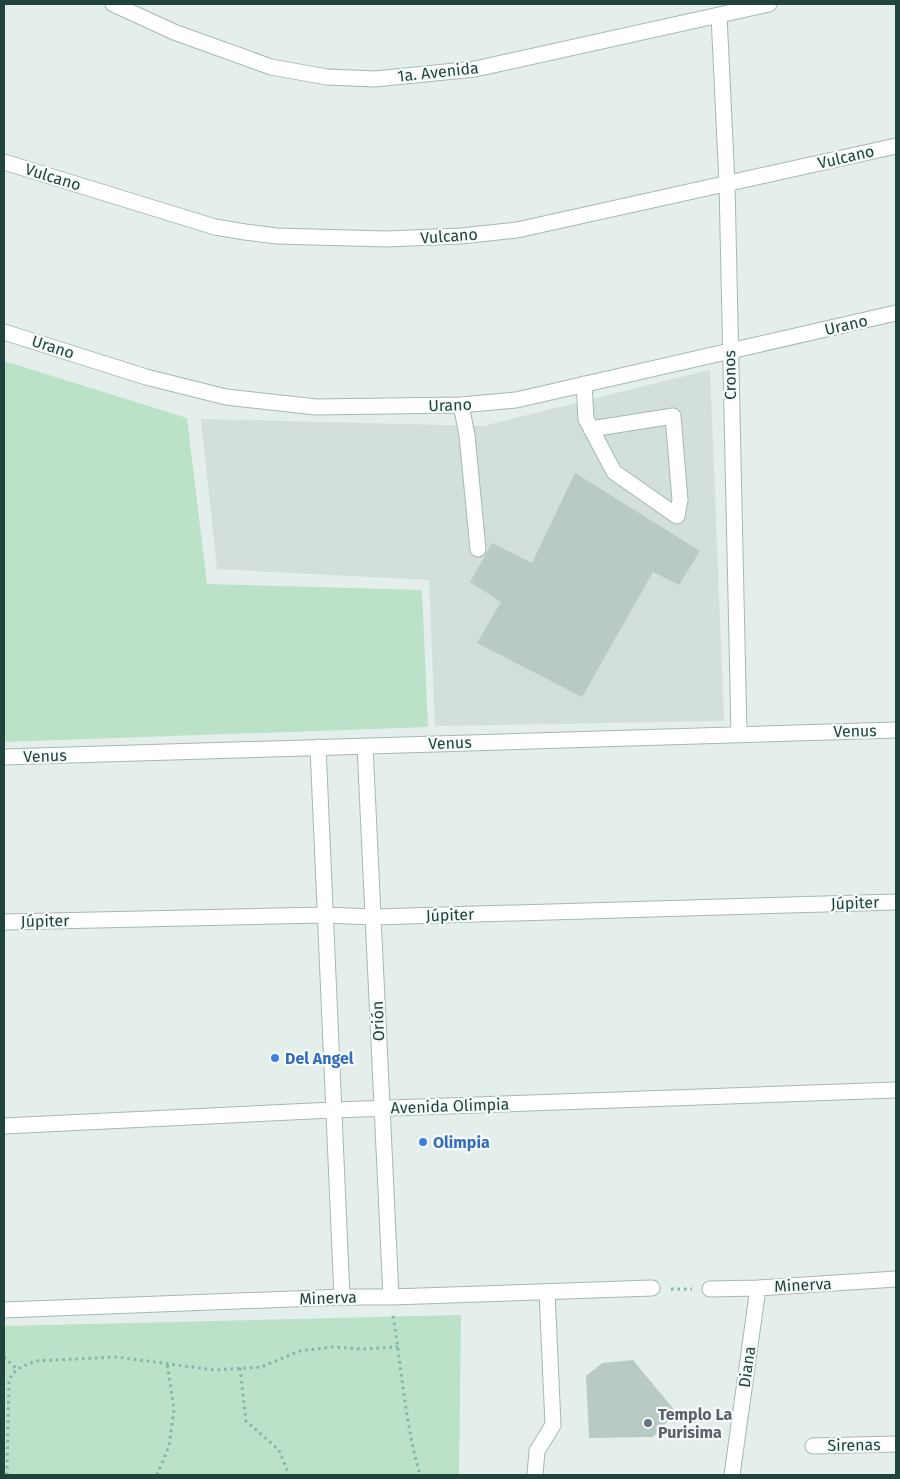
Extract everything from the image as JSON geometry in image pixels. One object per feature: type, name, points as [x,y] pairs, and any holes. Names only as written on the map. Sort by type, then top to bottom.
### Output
[{"type":"street","name":"1a. Avenida","points":[[113,4],[174,32],[271,67],[327,77],[375,79],[475,69],[769,4]]},
{"type":"street","name":"Cronos","points":[[720,16],[727,184],[729,352],[739,734]]},
{"type":"street","name":"Vulcano","points":[[4,162],[215,227],[277,236],[386,240],[461,236],[518,230],[896,146]]},
{"type":"street","name":"Urano","points":[[4,332],[146,377],[226,397],[316,407],[462,405],[516,400],[896,314]]},
{"type":"street","points":[[584,384],[586,420],[614,472],[677,516],[680,500],[673,416],[591,429]]},
{"type":"street","points":[[462,405],[467,435],[478,549]]},
{"type":"street","name":"Venus","points":[[4,757],[896,730]]},
{"type":"street","name":"Orión","points":[[365,746],[390,1297]]},
{"type":"street","points":[[318,747],[332,1110],[342,1297]]},
{"type":"street","name":"Júpiter","points":[[4,922],[324,916],[374,917],[896,902]]},
{"type":"street","name":"Avenida Olimpia","points":[[4,1126],[332,1110],[896,1090]]},
{"type":"street","name":"Minerva","points":[[710,1289],[758,1288],[896,1279]]},
{"type":"street","name":"Minerva","points":[[4,1310],[342,1297],[652,1288]]},
{"type":"street","name":"Diana","points":[[732,1475],[758,1288]]},
{"type":"street","points":[[535,1475],[537,1451],[553,1424],[548,1292]]},
{"type":"street","name":"Sirenas","points":[[812,1446],[896,1444]]},
{"type":"path","points":[[652,1288],[710,1289]]},
{"type":"path","points":[[390,1297],[404,1404],[411,1444],[420,1475]]},
{"type":"path","points":[[8,1475],[9,1379],[17,1369],[36,1362],[118,1357],[214,1370],[260,1367],[300,1351],[332,1347],[362,1349],[398,1347]]},
{"type":"path","points":[[4,1357],[17,1369]]},
{"type":"path","points":[[157,1475],[169,1446],[174,1410],[167,1364]]},
{"type":"path","points":[[240,1368],[246,1421],[279,1450],[289,1475]]},
{"type":"shaded area","points":[[710,370],[724,721],[435,726],[429,580],[217,569],[201,419],[483,426]]},
{"type":"green space","points":[[4,361],[187,418],[207,584],[422,590],[428,727],[4,742]]},
{"type":"green space","points":[[461,1315],[459,1475],[4,1475],[4,1326]]},
{"type":"building","points":[[575,473],[700,551],[679,585],[653,572],[582,697],[477,643],[501,602],[470,582],[492,543],[532,563]]},
{"type":"building","points":[[633,1360],[676,1412],[653,1437],[589,1438],[586,1376],[602,1363]]},
{"type":"place","name":"Del Angel","points":[[275,1058]]},
{"type":"place","name":"Olimpia","points":[[423,1142]]},
{"type":"place","name":"Templo La Purisima","points":[[648,1423]]}]
